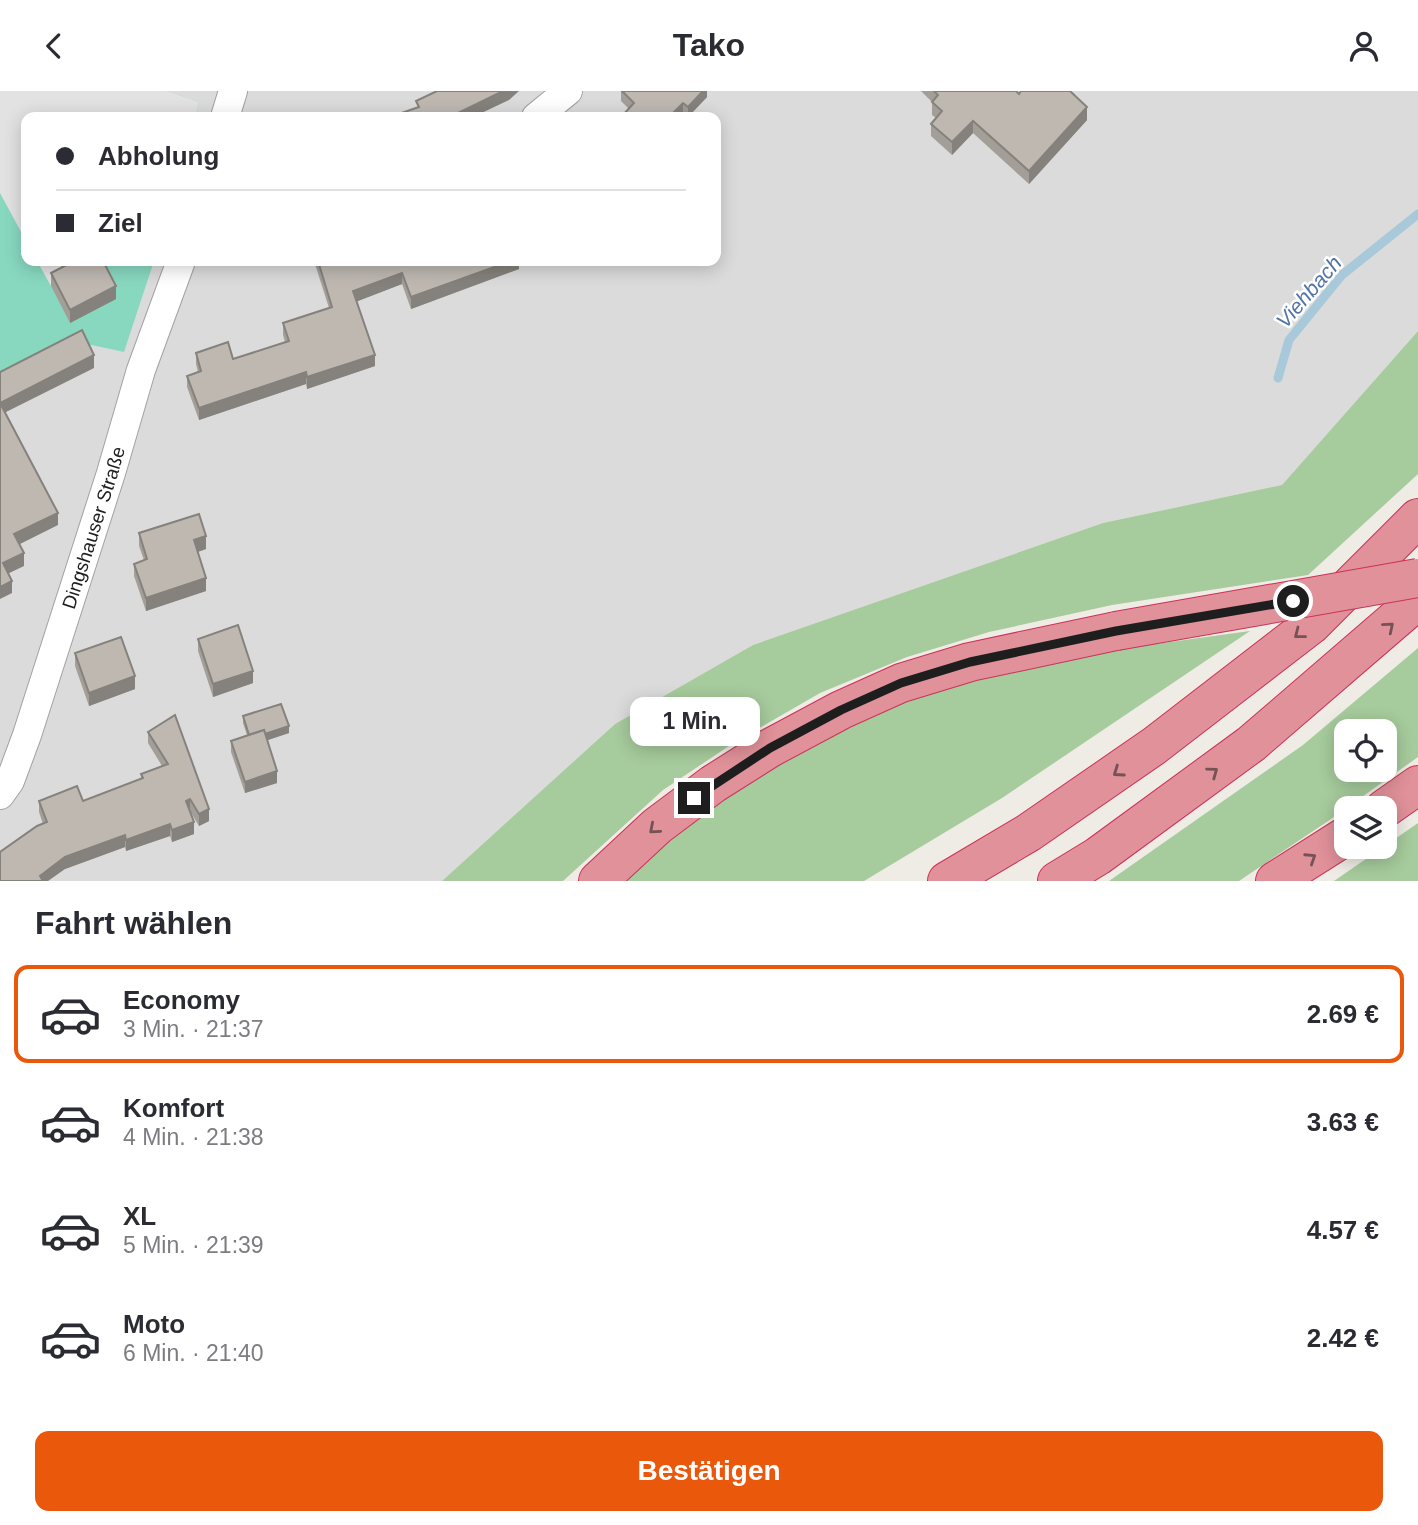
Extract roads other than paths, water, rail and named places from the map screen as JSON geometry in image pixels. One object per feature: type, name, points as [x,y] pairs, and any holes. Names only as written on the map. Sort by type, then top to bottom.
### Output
[{"type":"highway","points":[[947,881],[1028,833],[1154,746],[1311,625],[1418,519]]},
{"type":"highway","points":[[598,881],[657,825],[713,784],[770,748],[841,710],[901,683],[970,662],[1116,631],[1418,578]]},
{"type":"highway","points":[[1057,881],[1098,856],[1251,744],[1418,600]]},
{"type":"highway","points":[[1397,800],[1418,785]]},
{"type":"highway","points":[[1275,881],[1334,844]]},
{"type":"street","points":[[227,112],[233,91]]},
{"type":"street","points":[[542,112],[568,91]]},
{"type":"street","name":"Dingshauser Straße","points":[[0,795],[10,781],[27,735],[107,486],[141,370],[179,266]]},
{"type":"waterway","name":"Viehbach","points":[[1278,378],[1289,340],[1342,275],[1418,214]]}]
